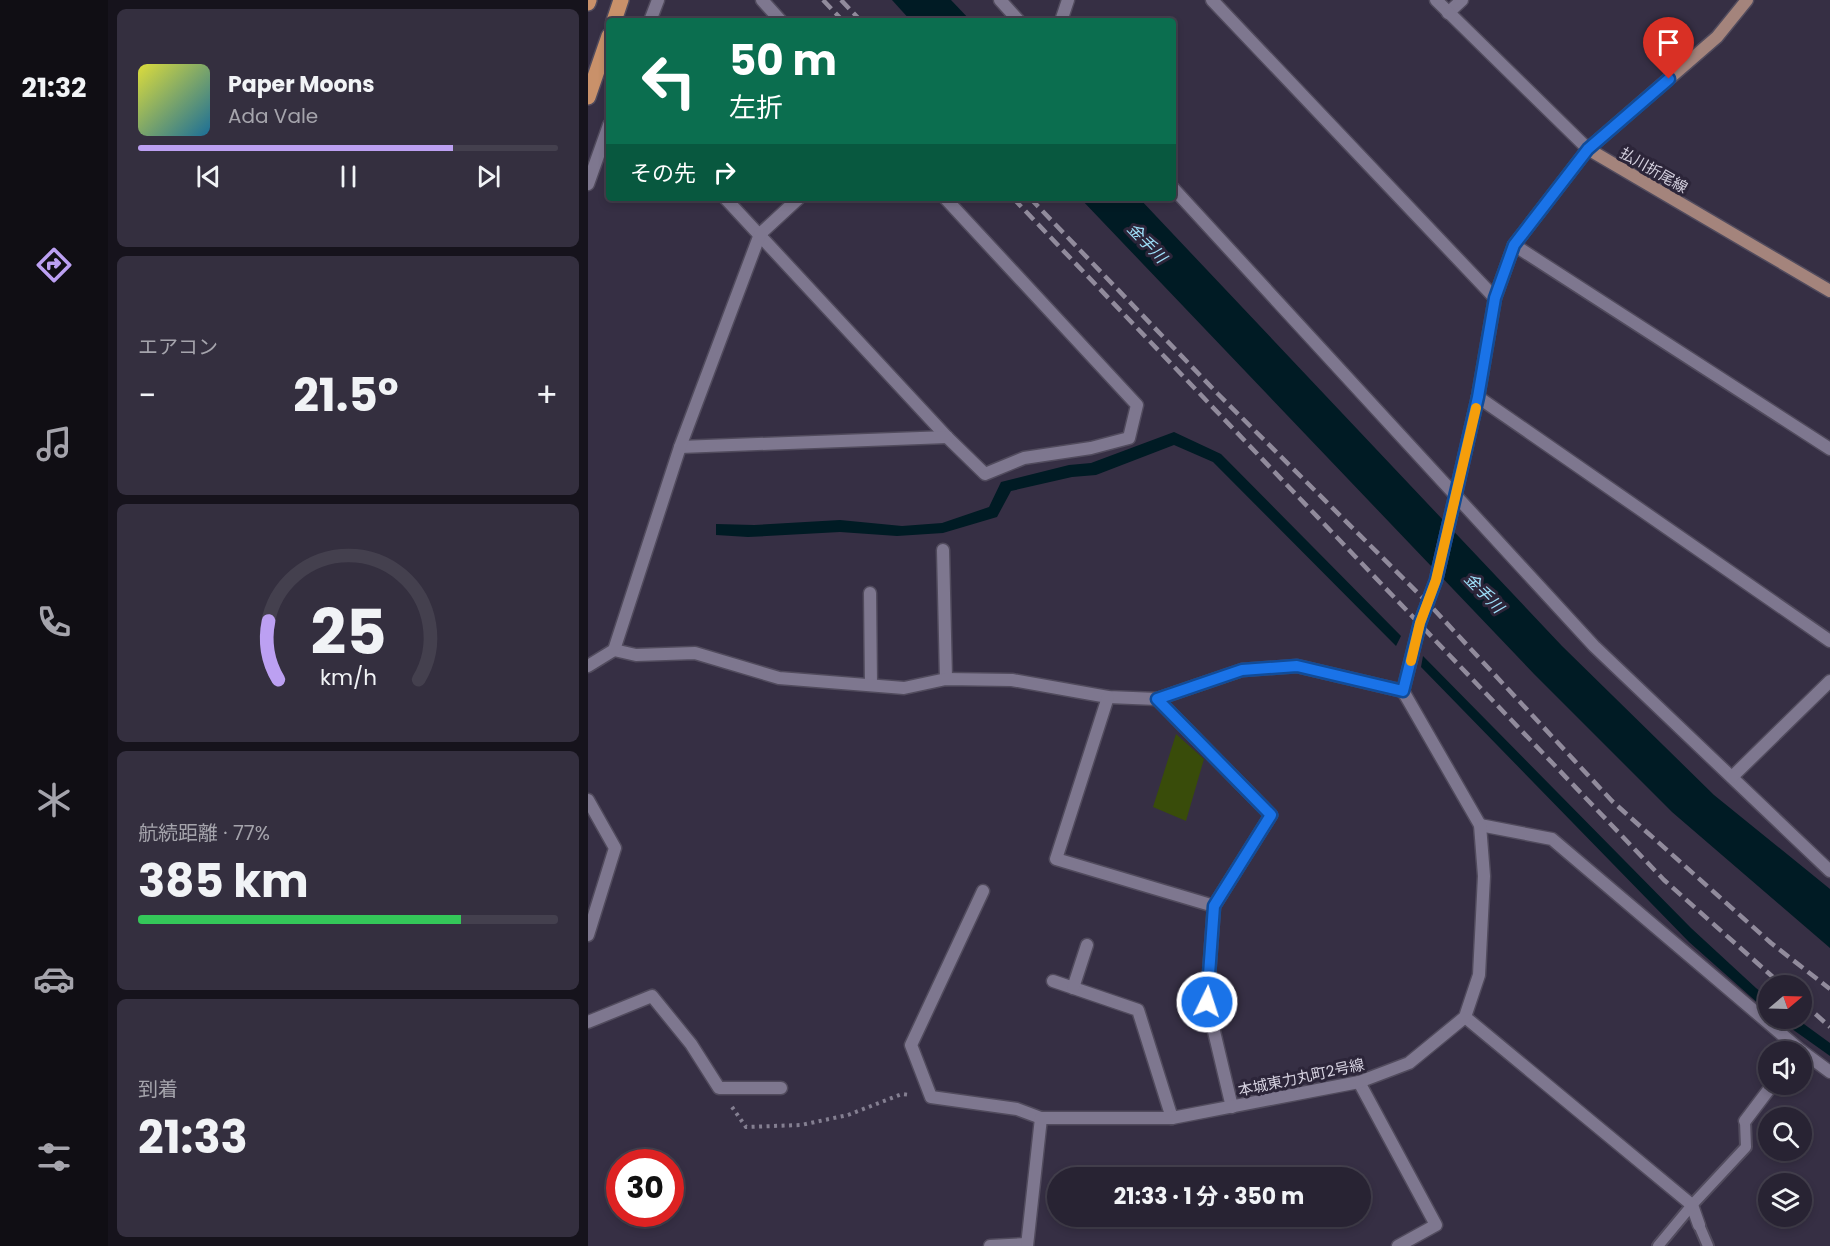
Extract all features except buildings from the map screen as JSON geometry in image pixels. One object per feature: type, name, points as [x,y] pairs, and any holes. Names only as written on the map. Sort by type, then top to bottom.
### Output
[{"type":"main road","points":[[615,18],[621,0]]},
{"type":"main road","name":"払川折尾線","points":[[1747,0],[1717,37],[1588,149],[1830,291]]},
{"type":"main road","points":[[588,97],[606,45]]},
{"type":"street","points":[[651,18],[658,0]]},
{"type":"street","points":[[762,0],[778,18]]},
{"type":"street","points":[[1000,0],[1016,18]]},
{"type":"street","points":[[1062,18],[1068,0]]},
{"type":"street","points":[[1212,0],[1495,298]]},
{"type":"street","points":[[1436,0],[1588,149],[1514,245],[1495,298],[1478,397],[1436,580],[1420,623],[1403,691],[1480,825],[1484,876],[1479,975],[1465,1017],[1692,1205],[1699,1225]]},
{"type":"street","points":[[1448,13],[1462,0]]},
{"type":"street","points":[[588,184],[606,133]]},
{"type":"street","points":[[1176,191],[1594,646],[1830,871]]},
{"type":"street","points":[[728,201],[947,437],[985,474],[1024,458],[1091,448],[1129,438],[1137,405],[948,201]]},
{"type":"street","points":[[588,666],[614,650],[680,447],[760,234],[796,201]]},
{"type":"street","points":[[1514,245],[1830,449]]},
{"type":"street","points":[[1478,397],[1830,640]]},
{"type":"street","points":[[680,447],[947,437]]},
{"type":"street","points":[[943,550],[946,679]]},
{"type":"street","points":[[870,593],[871,685]]},
{"type":"street","points":[[614,650],[636,655],[695,653],[779,678],[904,687],[946,679],[1012,680],[1108,697],[1157,699],[1242,670],[1297,666],[1403,691]]},
{"type":"street","points":[[1732,777],[1830,681]]},
{"type":"street","points":[[1108,697],[1056,859],[1214,906]]},
{"type":"street","points":[[1157,699],[1271,815],[1214,906],[1207,1002],[1232,1107]]},
{"type":"street","points":[[588,800],[615,848],[588,935]]},
{"type":"street","points":[[1480,825],[1552,839],[1788,1041]]},
{"type":"street","points":[[931,1097],[910,1045],[983,891]]},
{"type":"street","points":[[1073,988],[1087,945]]},
{"type":"street","points":[[1053,981],[1138,1010],[1172,1118]]},
{"type":"street","points":[[588,1022],[652,996],[692,1044],[719,1088],[781,1088]]},
{"type":"street","name":"本城東力丸町2号線","points":[[931,1097],[1017,1109],[1041,1118],[1172,1118],[1359,1082],[1409,1063],[1465,1017]]},
{"type":"street","points":[[1812,1059],[1830,1072]]},
{"type":"street","points":[[1359,1082],[1436,1225],[1398,1246]]},
{"type":"street","points":[[1745,1121],[1765,1095]]},
{"type":"street","points":[[990,1246],[1027,1245],[1041,1118]]},
{"type":"lane","points":[[1658,1246],[1692,1205],[1746,1147],[1745,1121]]},
{"type":"lane","points":[[1699,1225],[1708,1246]]},
{"type":"path","points":[[719,1088],[746,1127],[801,1125],[849,1115],[902,1094],[931,1097]]},
{"type":"green space","points":[[1176,734],[1204,759],[1186,821],[1153,807]]},
{"type":"water","points":[[892,0],[951,0],[968,18],[908,18]]},
{"type":"water","name":"金手川","points":[[1083,201],[1142,201],[1562,646],[1714,795],[1830,889],[1830,948],[1672,812],[1534,674]]},
{"type":"water","points":[[1174,432],[1221,454],[1401,636],[1396,646],[1213,462],[1174,445],[1096,475],[1072,477],[1011,491],[997,517],[943,533],[897,536],[840,532],[748,537],[716,535],[716,524],[754,525],[840,520],[902,526],[942,523],[989,507],[1001,482],[1069,465],[1091,463]]},
{"type":"water","points":[[1423,656],[1691,928],[1758,990],[1758,1003],[1689,942],[1421,667]]},
{"type":"water","points":[[1792,1029],[1811,1029],[1830,1043],[1830,1056],[1812,1041]]},
{"type":"railway","points":[[823,0],[840,18]]},
{"type":"railway","points":[[841,0],[858,18]]},
{"type":"railway","points":[[1016,201],[1664,880],[1771,975]]},
{"type":"railway","points":[[1033,201],[1218,394],[1428,603],[1612,801],[1771,943],[1830,989]]},
{"type":"railway","points":[[1812,1011],[1830,1027]]},
{"type":"slow traffic","points":[[1411,661],[1420,623],[1436,580],[1476,408]]},
{"type":"route","points":[[1207,1002],[1214,906],[1271,815],[1157,699],[1242,670],[1297,666],[1403,691],[1420,623],[1436,580],[1478,397],[1495,298],[1514,245],[1588,149],[1669,79]]}]
